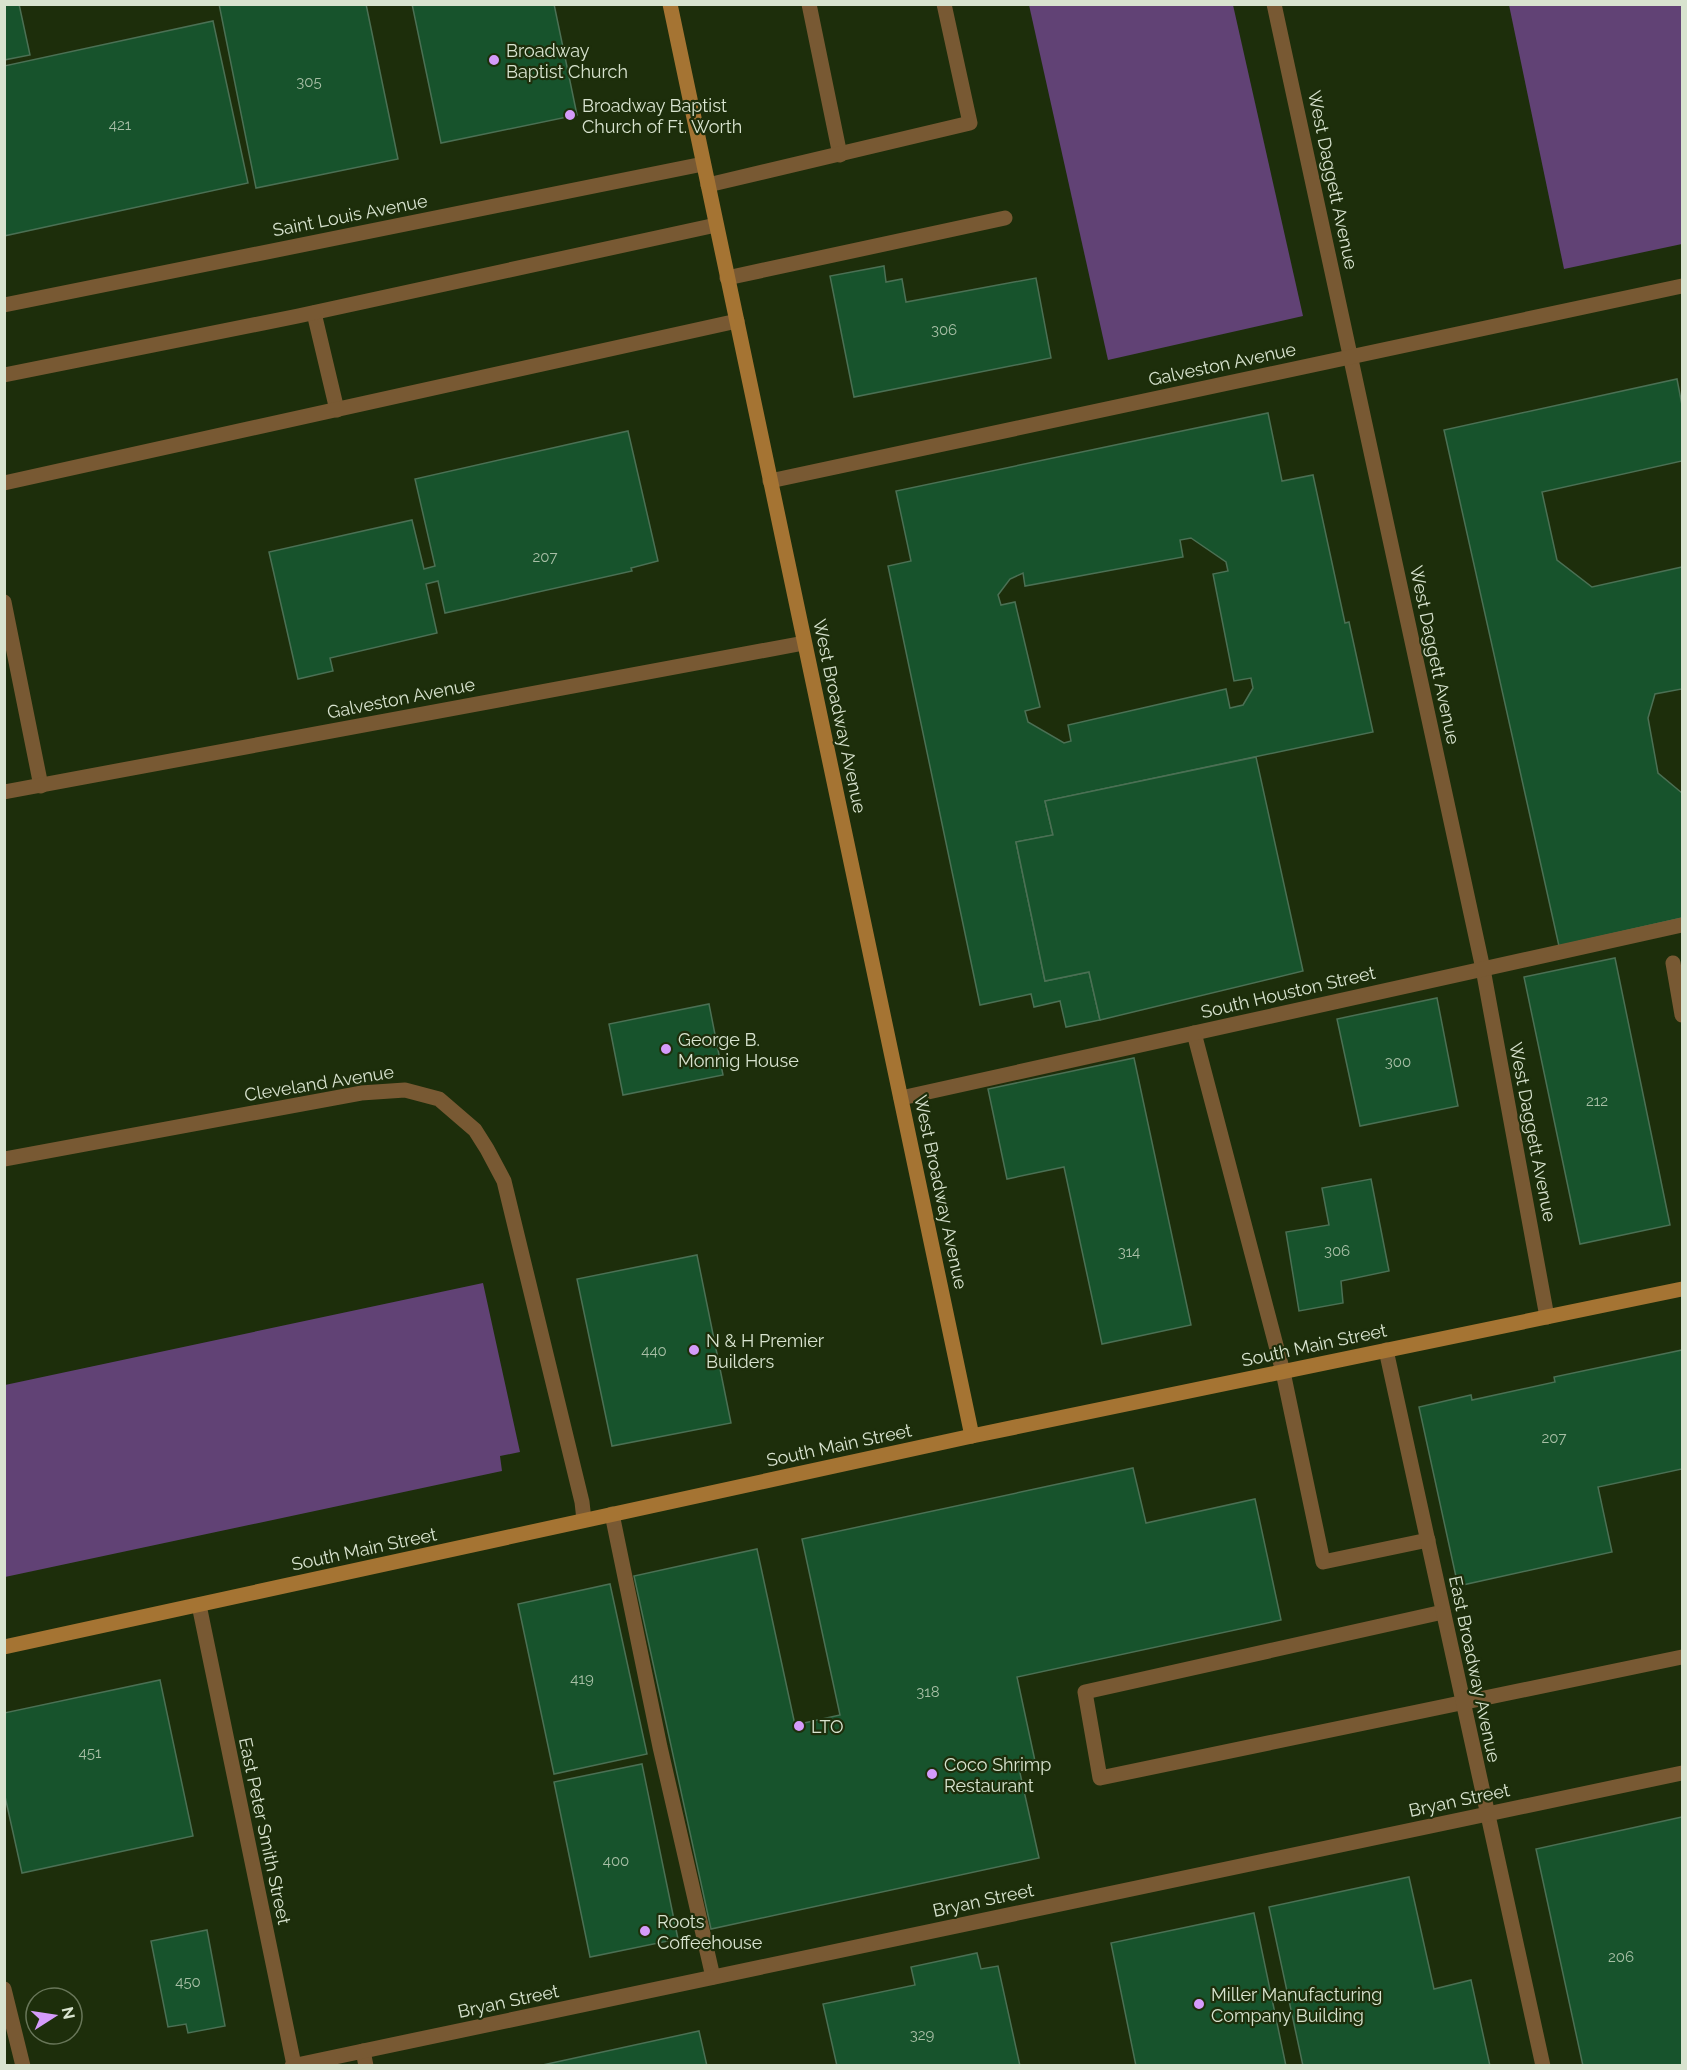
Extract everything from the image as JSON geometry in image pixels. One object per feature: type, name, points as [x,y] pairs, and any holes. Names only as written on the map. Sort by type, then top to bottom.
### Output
[{"type":"street","name":"West Broadway Avenue","points":[[670,4],[972,1436]]},
{"type":"street","points":[[809,4],[840,156]]},
{"type":"street","points":[[708,185],[840,156],[970,123],[944,4]]},
{"type":"street","name":"West Daggett Avenue","points":[[1274,4],[1483,969],[1547,1317]]},
{"type":"street","name":"Saint Louis Avenue","points":[[4,305],[703,164]]},
{"type":"street","points":[[727,278],[1005,218]]},
{"type":"street","points":[[4,375],[315,313],[716,225]]},
{"type":"street","name":"Galveston Avenue","points":[[770,481],[1683,286]]},
{"type":"street","points":[[315,313],[337,410]]},
{"type":"street","points":[[4,483],[737,321]]},
{"type":"street","points":[[4,602],[41,786]]},
{"type":"street","name":"Galveston Avenue","points":[[4,792],[804,643]]},
{"type":"street","name":"South Houston Street","points":[[901,1098],[1683,925]]},
{"type":"street","points":[[1673,963],[1683,1015]]},
{"type":"street","points":[[1194,1033],[1283,1372],[1323,1562],[1428,1540]]},
{"type":"street","name":"Cleveland Avenue","points":[[4,1159],[361,1093],[405,1090],[439,1099],[475,1130],[488,1149],[504,1181],[582,1502],[584,1520]]},
{"type":"street","name":"South Main Street","points":[[4,1647],[972,1436],[1683,1289]]},
{"type":"street","name":"East Broadway Avenue","points":[[1386,1350],[1543,2066]]},
{"type":"street","points":[[612,1514],[660,1747],[713,1977]]},
{"type":"street","name":"East Peter Smith Street","points":[[199,1605],[293,2065]]},
{"type":"street","points":[[1443,1612],[1085,1692],[1100,1778],[1683,1657]]},
{"type":"street","name":"Bryan Street","points":[[293,2065],[364,2058],[713,1977],[1683,1773]]},
{"type":"street","points":[[4,1989],[23,2066]]},
{"type":"shaded area","points":[[1029,5],[1233,5],[1303,316],[1108,360]]},
{"type":"shaded area","points":[[1509,5],[1682,5],[1682,244],[1564,269]]},
{"type":"shaded area","points":[[483,1283],[520,1452],[500,1456],[502,1471],[5,1577],[5,1385]]},
{"type":"building","points":[[4,4],[19,4],[30,55],[4,60]]},
{"type":"building","points":[[219,4],[366,4],[398,159],[256,188]]},
{"type":"building","name":"Broadway Baptist Church","points":[[412,4],[554,4],[577,115],[441,143]]},
{"type":"building","points":[[213,21],[248,183],[4,236],[4,66]]},
{"type":"building","points":[[884,266],[886,282],[902,279],[906,302],[1036,278],[1051,358],[854,397],[830,276]]},
{"type":"building","points":[[1677,379],[1682,405],[1682,461],[1542,492],[1557,560],[1592,587],[1682,567],[1682,689],[1655,694],[1648,718],[1658,773],[1682,793],[1682,918],[1559,946],[1444,430]]},
{"type":"building","points":[[1268,413],[1282,481],[1313,475],[1345,623],[1349,622],[1373,732],[1045,801],[1053,835],[1016,842],[1045,981],[1089,972],[1100,1020],[1066,1027],[1060,1001],[1034,1007],[1031,994],[980,1005],[888,566],[911,561],[896,491]],"holes":[[[1191,538],[1226,562],[1228,571],[1213,574],[1234,681],[1251,678],[1253,688],[1243,705],[1230,708],[1226,689],[1068,725],[1071,741],[1064,743],[1028,722],[1025,711],[1040,707],[1015,602],[1001,605],[998,595],[1010,579],[1023,573],[1025,586],[1183,557],[1180,540]]]},
{"type":"building","points":[[628,431],[658,561],[631,568],[632,571],[445,613],[438,581],[426,584],[437,633],[330,658],[333,671],[298,679],[269,552],[412,520],[424,569],[435,566],[415,479]]},
{"type":"building","points":[[1256,757],[1303,971],[1100,1020],[1089,972],[1045,981],[1016,842],[1053,835],[1045,801]]},
{"type":"building","points":[[1615,958],[1670,1225],[1580,1244],[1524,977]]},
{"type":"building","points":[[1437,998],[1458,1106],[1360,1126],[1337,1019]]},
{"type":"building","name":"George B. Monnig House","points":[[709,1004],[723,1075],[623,1095],[609,1024]]},
{"type":"building","points":[[1134,1058],[1191,1325],[1102,1344],[1064,1167],[1007,1179],[988,1089]]},
{"type":"building","points":[[1371,1179],[1389,1271],[1341,1281],[1343,1303],[1299,1311],[1286,1232],[1329,1225],[1322,1188]]},
{"type":"building","points":[[697,1255],[731,1423],[612,1446],[577,1279]]},
{"type":"building","points":[[1682,1350],[1682,1469],[1598,1487],[1612,1552],[1458,1586],[1419,1407],[1471,1395],[1472,1400],[1555,1382],[1554,1377]]},
{"type":"building","points":[[1133,1468],[1146,1523],[1255,1499],[1281,1620],[1017,1677],[1035,1761],[1018,1764],[1039,1858],[711,1929],[634,1576],[757,1549],[795,1725],[840,1715],[802,1539]]},
{"type":"building","points":[[610,1584],[647,1754],[554,1774],[518,1604]]},
{"type":"building","points":[[160,1680],[193,1836],[22,1873],[4,1792],[4,1713]]},
{"type":"building","points":[[642,1764],[678,1939],[590,1957],[554,1782]]},
{"type":"building","points":[[1682,1817],[1682,2066],[1583,2066],[1536,1849]]},
{"type":"building","points":[[1409,1877],[1434,1989],[1471,1980],[1490,2066],[1303,2066],[1269,1907]]},
{"type":"building","name":"Miller Manufacturing Company Building","points":[[1254,1913],[1286,2066],[1136,2066],[1111,1943]]},
{"type":"building","points":[[207,1930],[225,2026],[188,2033],[186,2024],[168,2027],[151,1941]]},
{"type":"building","points":[[977,1953],[981,1969],[998,1966],[1020,2066],[837,2066],[823,2004],[915,1985],[911,1967]]},
{"type":"building","points":[[699,2031],[707,2066],[538,2066]]},
{"type":"place","name":"Broadway Baptist Church","points":[[494,60]]},
{"type":"place","name":"Broadway Baptist Church of Ft. Worth","points":[[570,115]]},
{"type":"place","name":"George B. Monnig House","points":[[666,1049]]},
{"type":"place","name":"N & H Premier Builders","points":[[694,1350]]},
{"type":"place","name":"LTO","points":[[799,1726]]},
{"type":"place","name":"Coco Shrimp Restaurant","points":[[932,1774]]},
{"type":"place","name":"Roots Coffeehouse","points":[[645,1931]]},
{"type":"place","name":"Miller Manufacturing Company Building","points":[[1199,2004]]}]
